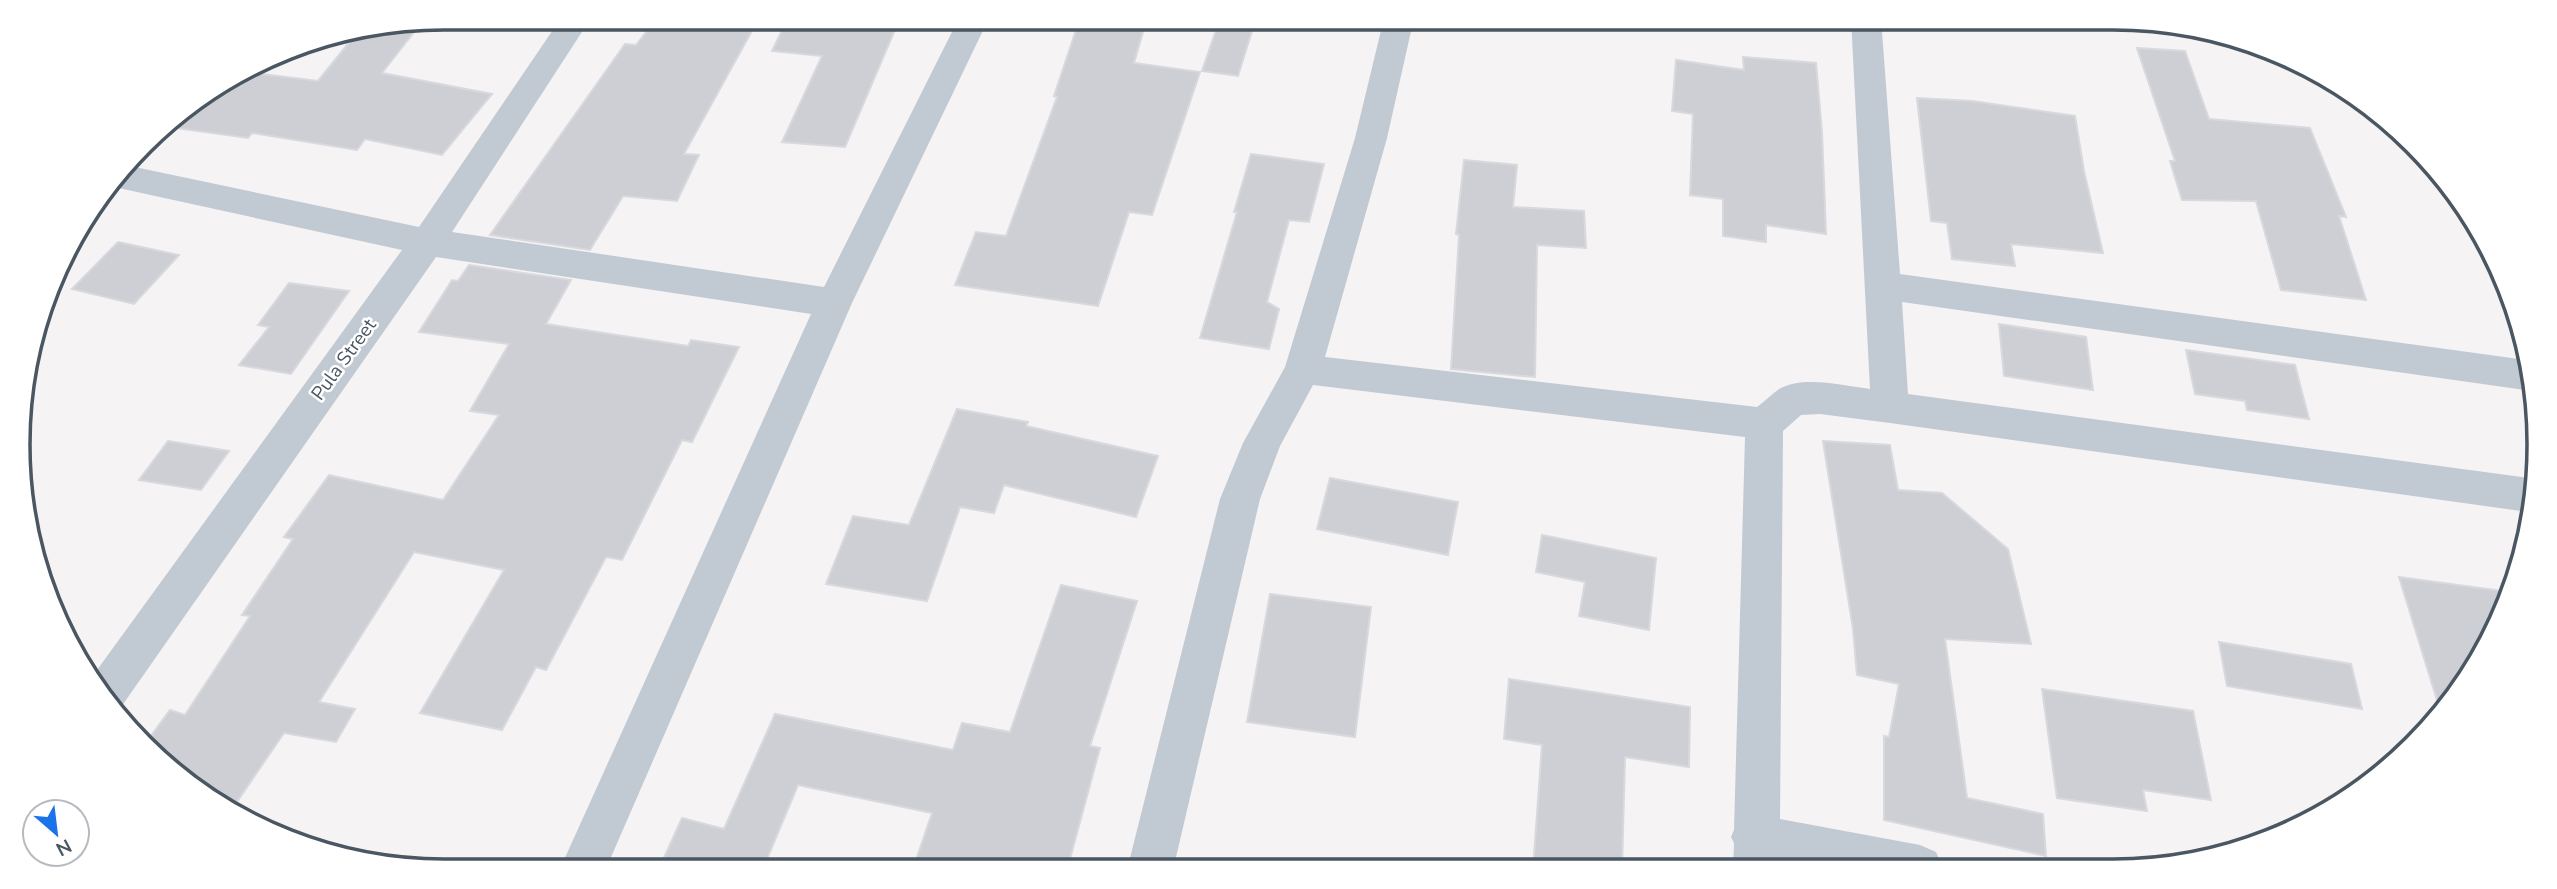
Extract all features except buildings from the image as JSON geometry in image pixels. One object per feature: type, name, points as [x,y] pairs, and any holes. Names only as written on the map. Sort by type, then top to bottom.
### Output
[{"type":"street","name":"Pula Street","points":[[109,689],[427,242],[568,30]]},
{"type":"street","points":[[587,859],[834,303],[968,30]]},
{"type":"street","points":[[1153,859],[1240,499],[1262,443],[1303,369],[1371,138],[1396,30]]},
{"type":"street","points":[[1867,30],[1890,407]]},
{"type":"street","points":[[127,178],[427,242],[834,303]]},
{"type":"street","points":[[1883,286],[2521,374]]},
{"type":"street","points":[[1303,369],[1765,424],[1793,400],[1820,399],[2524,494]]},
{"type":"street","points":[[1765,424],[1755,853],[1821,859]]}]
